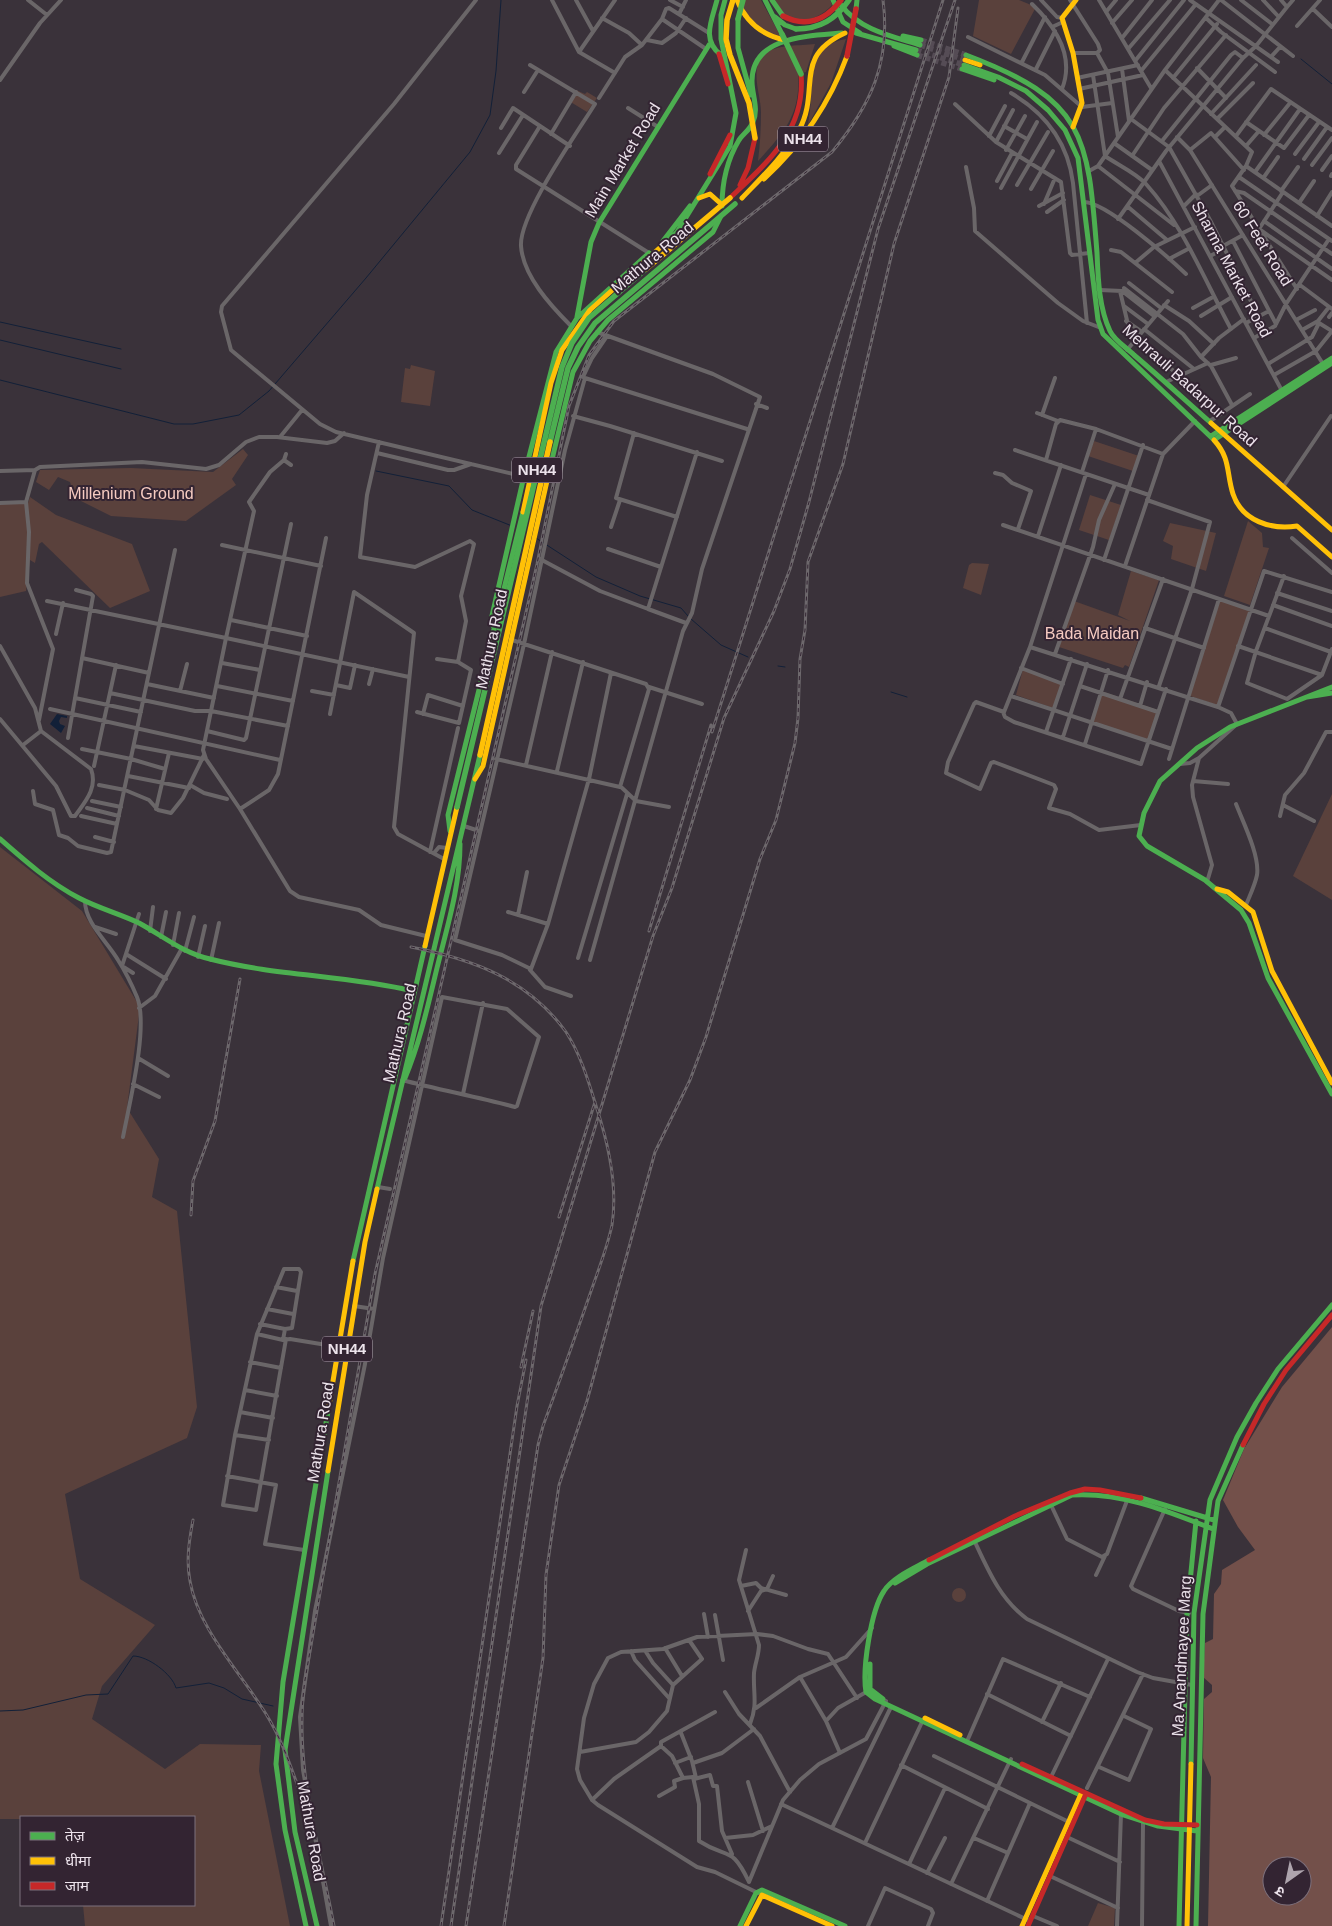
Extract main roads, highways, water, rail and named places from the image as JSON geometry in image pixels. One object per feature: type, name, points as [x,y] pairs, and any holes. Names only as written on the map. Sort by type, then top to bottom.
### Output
[{"type":"main road","points":[[577,318],[666,238],[682,218],[710,173],[731,133],[733,108],[721,55],[708,47],[708,33],[717,0]]},
{"type":"main road","name":"Mathura Road","points":[[450,834],[448,815],[526,498],[536,440],[562,350],[574,327],[590,310],[677,232],[727,154],[735,130],[736,105],[721,55],[721,15],[725,0]]},
{"type":"main road","points":[[735,0],[744,16],[756,28],[770,37],[792,40]]},
{"type":"main road","name":"Mathura Road","points":[[306,1926],[284,1830],[276,1764],[283,1682],[356,1241],[444,859],[562,367],[572,343],[589,318],[732,196],[748,168],[755,133],[750,106],[733,69],[727,45],[727,24],[735,0]]},
{"type":"main road","points":[[744,0],[738,19],[738,48],[754,104]]},
{"type":"main road","points":[[772,0],[775,9],[783,16],[793,22],[804,23],[825,17],[841,0],[849,16],[889,38],[919,48],[892,46],[889,38]]},
{"type":"main road","points":[[833,0],[843,22],[860,34]]},
{"type":"main road","points":[[766,3],[780,22],[791,28],[802,30],[831,20],[849,0]]},
{"type":"main road","name":"Mathura Road","points":[[317,1926],[295,1832],[285,1750],[354,1306],[399,1091],[460,844],[513,601],[568,368],[578,347],[595,323],[785,159],[823,110],[847,56],[856,0]]},
{"type":"main road","points":[[1073,1],[1062,20],[1073,53],[1082,107],[1074,128]]},
{"type":"main road","points":[[732,196],[792,130],[803,101],[803,81],[799,68],[766,3]]},
{"type":"main road","points":[[876,30],[877,38]]},
{"type":"main road","points":[[742,198],[781,155],[803,122],[810,98],[811,64],[817,50],[824,43],[845,33]]},
{"type":"main road","points":[[754,104],[752,75],[756,61],[769,48],[792,40],[845,33],[889,38]]},
{"type":"main road","name":"Main Market Road","points":[[574,327],[591,242],[599,223],[708,47]]},
{"type":"main road","name":"Mehrauli Badarpur Road","points":[[1332,530],[1111,334],[1105,322],[1100,290],[1089,171],[1082,145],[1074,128],[1048,97],[1016,76],[964,62],[1026,91],[1048,110],[1065,130],[1078,158],[1100,328],[1111,344],[1195,421],[1223,450],[1233,499],[1244,512],[1259,522],[1274,528],[1297,526],[1332,557]]},
{"type":"main road","name":"Mathura Road","points":[[475,779],[483,766],[541,503],[573,372],[590,341],[608,320],[715,229],[722,208],[724,177],[740,140],[753,122],[754,104]]},
{"type":"main road","points":[[698,200],[705,194],[712,195],[719,200],[722,208]]},
{"type":"main road","points":[[677,232],[693,248]]},
{"type":"main road","points":[[1222,432],[1281,389],[1332,358]]},
{"type":"main road","points":[[1212,438],[1332,363]]},
{"type":"main road","points":[[517,529],[516,521],[524,476],[536,440],[555,447]]},
{"type":"main road","points":[[526,498],[541,503]]},
{"type":"main road","points":[[1307,697],[1316,691],[1332,687]]},
{"type":"main road","points":[[1332,693],[1307,697],[1237,724],[1216,735],[1178,764],[1160,781],[1144,813],[1139,836],[1143,843],[1217,889],[1246,917],[1267,975],[1332,1094]]},
{"type":"main road","points":[[0,839],[39,872],[85,901],[138,923],[183,951],[198,957],[365,980],[414,991]]},
{"type":"main road","points":[[1217,889],[1228,892],[1246,905],[1257,922],[1272,971],[1332,1083]]},
{"type":"main road","name":"Ma Anandmayee Marg","points":[[1187,1926],[1194,1613],[1210,1500],[1220,1473],[1256,1403],[1278,1369],[1332,1305]]},
{"type":"main road","name":"Ma Anandmayee Marg","points":[[1196,1926],[1203,1614],[1218,1501],[1228,1473],[1264,1404],[1286,1370],[1332,1315]]},
{"type":"main road","points":[[974,1540],[1074,1490],[1091,1489],[1128,1498],[1196,1519],[1213,1529]]},
{"type":"main road","points":[[1128,1498],[1081,1494],[1067,1497],[898,1576],[882,1597],[874,1626],[864,1681],[869,1691],[891,1707],[968,1739],[1084,1793],[1120,1814],[1142,1823],[1180,1828],[1197,1828]]},
{"type":"main road","points":[[1196,1519],[1206,1518],[1214,1520]]},
{"type":"main road","points":[[1179,1926],[1184,1684],[1187,1613],[1196,1519]]},
{"type":"main road","points":[[869,1691],[870,1666],[882,1597]]},
{"type":"main road","points":[[885,1702],[1145,1820],[1180,1828]]},
{"type":"main road","points":[[1029,1920],[1084,1793]]},
{"type":"main road","points":[[1022,1926],[1029,1920],[1050,1876],[1067,1837],[1070,1823]]},
{"type":"main road","points":[[740,1926],[759,1894],[766,1891],[845,1926]]},
{"type":"main road","points":[[746,1926],[760,1896],[759,1894]]},
{"type":"main road","points":[[759,1894],[832,1926]]},
{"type":"water","points":[[57,714],[67,716],[67,718],[61,717],[59,721],[60,724],[65,726],[61,733],[50,724]]},
{"type":"waterway","points":[[0,380],[174,424],[193,424],[239,415],[269,391],[366,278],[470,152],[490,115],[496,71],[501,0]]},
{"type":"waterway","points":[[1301,59],[1332,84]]},
{"type":"waterway","points":[[0,322],[121,349]]},
{"type":"waterway","points":[[0,340],[121,369]]},
{"type":"waterway","points":[[376,471],[449,486],[472,510],[512,526]]},
{"type":"waterway","points":[[536,538],[596,577],[640,596],[681,608],[688,616]]},
{"type":"waterway","points":[[691,619],[721,645],[748,657]]},
{"type":"waterway","points":[[778,666],[785,667]]},
{"type":"waterway","points":[[891,692],[907,697]]},
{"type":"waterway","points":[[0,1711],[23,1710],[86,1695],[108,1694],[133,1656],[145,1659],[159,1667],[170,1677],[176,1688],[209,1683],[224,1688],[242,1699],[273,1706]]},
{"type":"tunnel","points":[[921,40],[966,55]]},
{"type":"tunnel","points":[[920,45],[965,60]]},
{"type":"tunnel","points":[[916,50],[964,65]]},
{"type":"tunnel","points":[[917,55],[962,69]]},
{"type":"railway","points":[[334,1926],[309,1804],[305,1773],[302,1742],[305,1680],[375,1274],[537,564],[569,406],[589,355],[614,321],[832,152],[846,135],[867,100],[881,63],[885,22],[883,0]]},
{"type":"railway","points":[[712,732],[943,0]]},
{"type":"railway","points":[[451,1926],[541,1306],[653,936],[672,888],[724,718],[774,611],[790,569],[809,502],[878,229],[955,0]]},
{"type":"railway","points":[[504,1926],[543,1658],[546,1575],[559,1485],[587,1401],[655,1152],[690,1080],[706,1037],[760,859],[776,820],[795,743],[798,718],[800,659],[805,630],[808,562],[843,464],[894,244],[949,77],[958,8]]},
{"type":"railway","points":[[649,931],[711,725]]},
{"type":"railway","points":[[411,947],[456,958],[497,974],[534,998],[566,1032],[584,1069],[594,1099],[611,1166],[614,1196],[612,1225],[602,1261],[543,1426],[538,1445],[466,1926]]},
{"type":"railway","points":[[191,1215],[193,1181],[215,1121],[240,979]]},
{"type":"railway","points":[[559,1217],[595,1102]]},
{"type":"railway","points":[[521,1367],[533,1311]]},
{"type":"railway","points":[[441,1926],[517,1406],[526,1360]]},
{"type":"railway","points":[[193,1520],[188,1566],[195,1599],[211,1633],[256,1698],[278,1736],[306,1809]]},
{"type":"park label","name":"Millenium Ground","points":[[131,493]]},
{"type":"park label","name":"Bada Maidan","points":[[1092,633]]}]
